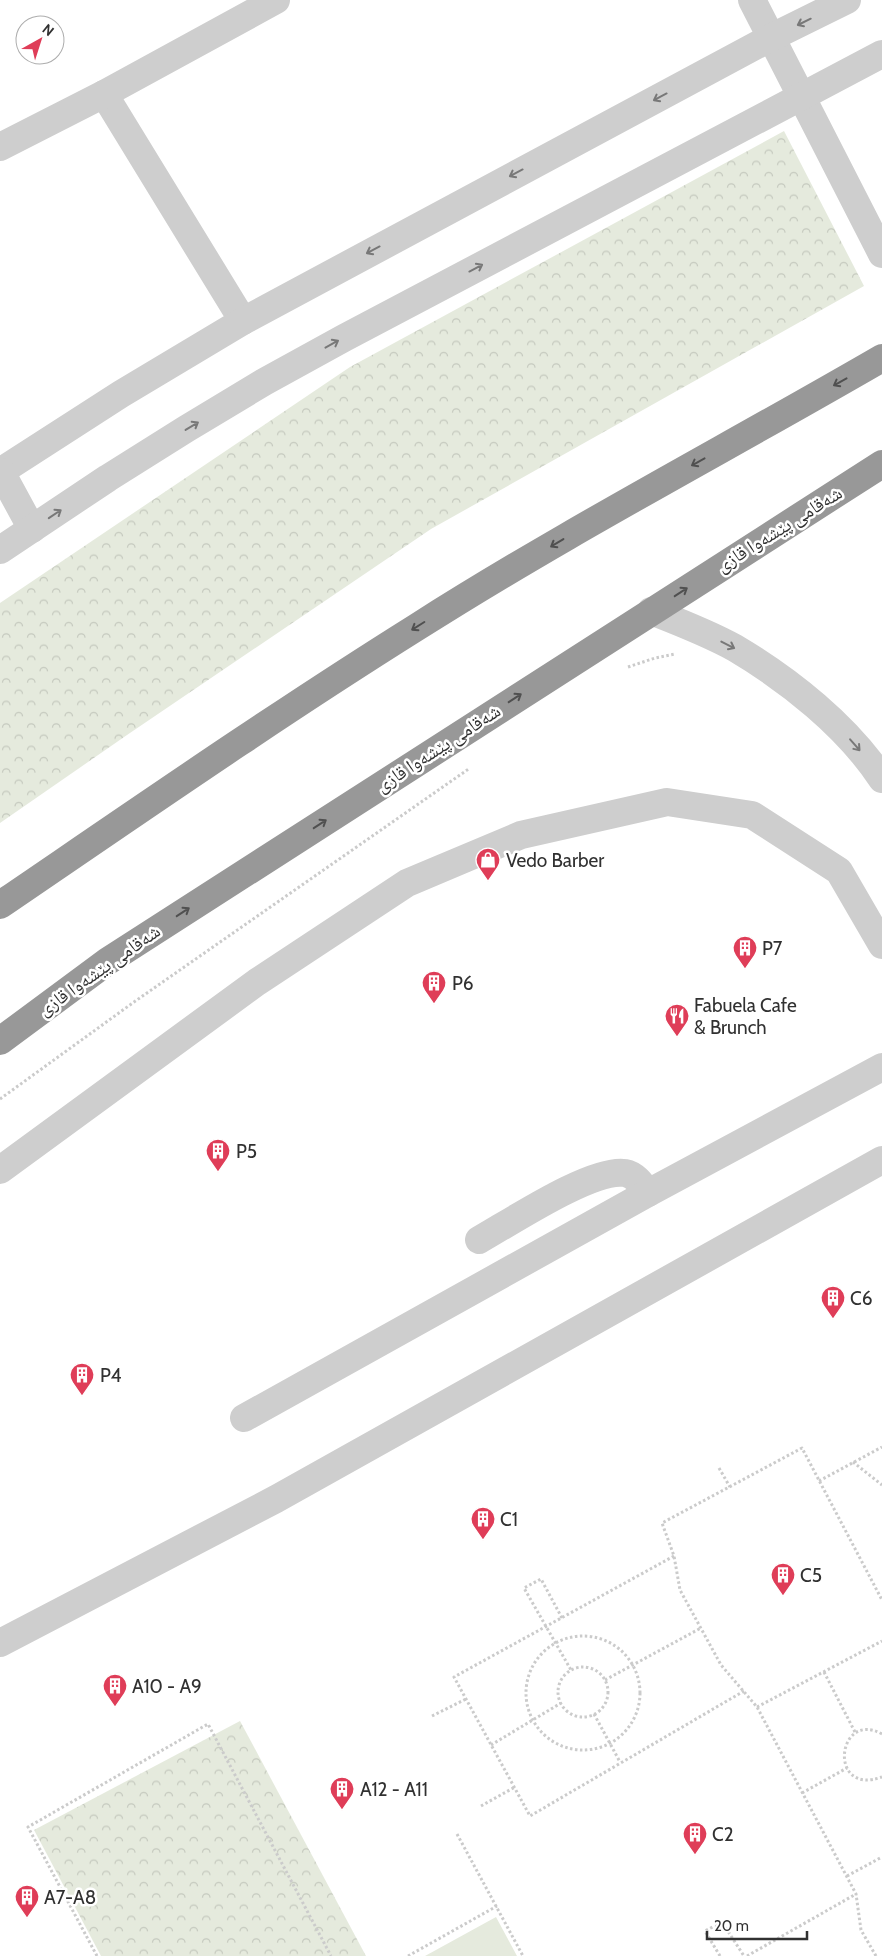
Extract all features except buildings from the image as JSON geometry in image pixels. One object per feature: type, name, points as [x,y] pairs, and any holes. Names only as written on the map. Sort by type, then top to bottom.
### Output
[{"type":"highway","points":[[0,904],[225,752],[417,626],[615,508],[882,358]]},
{"type":"highway","name":"شەقامی پێشەوا قازی","points":[[0,1041],[108,960],[882,464]]},
{"type":"street","points":[[0,147],[104,94],[276,0]]},
{"type":"street","points":[[752,0],[882,254]]},
{"type":"street","points":[[32,529],[0,472],[120,394],[243,321],[343,266],[770,38],[847,0]]},
{"type":"street","points":[[0,550],[108,478],[264,382],[353,333],[882,54]]},
{"type":"street","points":[[104,94],[243,321]]},
{"type":"street","points":[[651,611],[694,628],[734,648],[772,673],[833,722],[880,768]]},
{"type":"street","points":[[0,1170],[257,982],[407,883],[521,835],[667,802],[752,815],[839,871],[882,945]]},
{"type":"street","points":[[244,1418],[648,1193],[882,1067]]},
{"type":"street","points":[[0,1643],[276,1500],[882,1160]]},
{"type":"street","points":[[480,1240],[575,1186],[597,1176],[627,1173],[637,1179],[648,1193]]},
{"type":"path","points":[[620,669],[655,658],[684,652]]},
{"type":"path","points":[[0,1099],[134,1002],[476,764]]},
{"type":"path","points":[[819,1481],[882,1447]]},
{"type":"path","points":[[876,1956],[861,1930],[856,1894],[757,1707],[721,1665],[680,1590],[674,1556],[662,1523],[802,1448],[882,1600]]},
{"type":"path","points":[[854,1462],[882,1485]]},
{"type":"path","points":[[718,1468],[730,1487]]},
{"type":"path","points":[[674,1556],[454,1677],[530,1816],[744,1691]]},
{"type":"path","points":[[562,1618],[541,1579],[524,1588],[548,1626],[571,1670]]},
{"type":"path","points":[[605,1680],[701,1628]]},
{"type":"path","points":[[577,1636],[600,1639],[620,1650],[632,1665],[639,1683],[638,1706],[628,1727],[618,1738],[610,1743],[590,1749],[567,1747],[546,1736],[533,1720],[526,1695],[528,1680],[533,1665],[548,1648],[556,1643],[577,1636]]},
{"type":"path","points":[[757,1707],[882,1640]]},
{"type":"path","points":[[584,1667],[592,1669],[605,1680],[607,1699],[601,1709],[594,1714],[576,1715],[566,1709],[561,1703],[558,1690],[560,1683],[571,1670],[584,1667]]},
{"type":"path","points":[[824,1672],[856,1734]]},
{"type":"path","points":[[432,1716],[466,1699]]},
{"type":"path","points":[[491,1745],[561,1703]]},
{"type":"path","points":[[594,1714],[620,1762]]},
{"type":"path","points":[[97,1956],[28,1827],[208,1724],[330,1956]]},
{"type":"path","points":[[882,1734],[876,1730],[868,1730],[856,1734],[847,1742],[844,1749],[847,1768],[857,1778],[865,1780],[880,1778],[882,1785]]},
{"type":"path","points":[[802,1793],[847,1768]]},
{"type":"path","points":[[481,1806],[515,1787]]},
{"type":"path","points":[[457,1834],[523,1956]]},
{"type":"path","points":[[847,1876],[882,1857]]},
{"type":"path","points":[[720,1956],[706,1931],[722,1922],[745,1956],[856,1894]]},
{"type":"path","points":[[408,1956],[497,1906]]},
{"type":"green space","points":[[784,131],[864,286],[431,529],[0,823],[0,603],[350,367]]},
{"type":"green space","points":[[240,1721],[366,1956],[101,1956],[34,1830]]},
{"type":"green space","points":[[496,1917],[517,1956],[425,1956]]},
{"type":"place","name":"Vedo Barber","points":[[488,881]]},
{"type":"place","name":"P7","points":[[745,969]]},
{"type":"place","name":"P6","points":[[434,1004]]},
{"type":"place","name":"Fabuela Cafe & Brunch","points":[[677,1037]]},
{"type":"place","name":"P5","points":[[218,1172]]},
{"type":"place","name":"C6","points":[[833,1319]]},
{"type":"place","name":"P4","points":[[82,1396]]},
{"type":"place","name":"C1","points":[[483,1540]]},
{"type":"place","name":"C5","points":[[783,1596]]},
{"type":"place","name":"A10 - A9","points":[[115,1707]]},
{"type":"place","name":"A12 - A11","points":[[342,1810]]},
{"type":"place","name":"C2","points":[[695,1855]]},
{"type":"place","name":"A7-A8","points":[[27,1918]]}]
